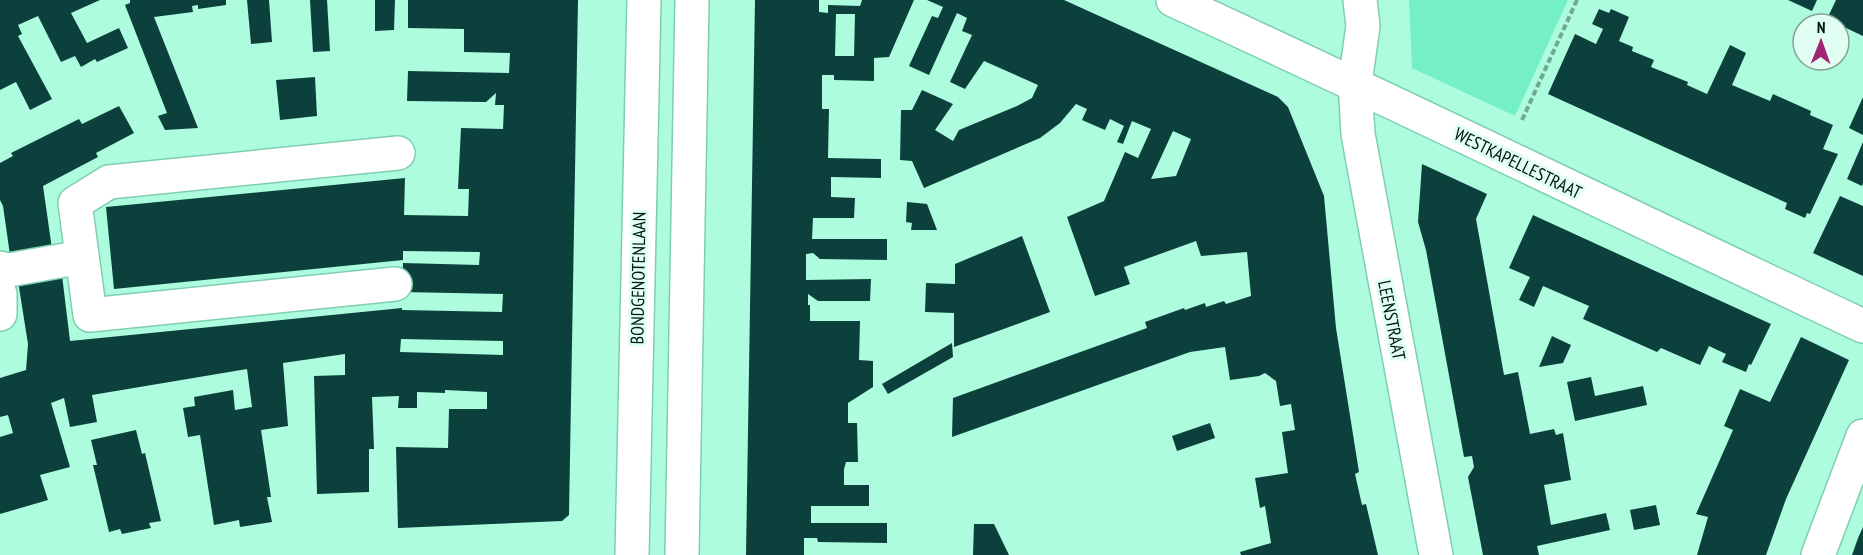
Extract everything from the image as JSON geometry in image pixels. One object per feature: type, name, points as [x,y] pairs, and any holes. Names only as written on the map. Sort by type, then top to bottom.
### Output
[{"type":"street","name":"BONDGENOTENLAAN","points":[[632,555],[644,0]]},
{"type":"street","points":[[682,555],[692,0]]},
{"type":"street","name":"WESTKAPELLESTRAAT","points":[[1173,0],[1355,83],[1505,157],[1863,326]]},
{"type":"street","name":"LEENSTRAAT","points":[[1360,0],[1363,26],[1355,83],[1358,134],[1436,555]]},
{"type":"street","points":[[395,284],[90,315],[75,203],[109,182],[398,153]]},
{"type":"street","points":[[0,268],[9,270],[82,257]]},
{"type":"street","points":[[0,294],[0,314]]},
{"type":"street","points":[[1818,555],[1863,436]]},
{"type":"path","points":[[1505,157],[1576,0]]},
{"type":"green space","points":[[1409,0],[1568,0],[1515,116],[1412,68]]},
{"type":"building","points":[[0,0],[100,0],[71,13],[87,43],[119,28],[128,48],[97,62],[95,59],[81,67],[75,56],[61,62],[38,16],[18,25],[22,34],[18,36],[52,99],[30,110],[16,82],[0,90]]},
{"type":"building","points":[[130,0],[226,0],[226,5],[198,9],[198,5],[192,6],[193,12],[154,17],[198,128],[165,130],[158,116],[167,113],[125,5],[130,3]]},
{"type":"building","points":[[247,0],[269,0],[272,42],[251,44]]},
{"type":"building","points":[[310,0],[327,0],[330,51],[313,52]]},
{"type":"building","points":[[375,0],[395,0],[394,30],[375,31]]},
{"type":"building","points":[[408,0],[578,0],[569,515],[562,521],[398,528],[396,447],[448,448],[449,409],[487,409],[487,392],[445,390],[445,393],[417,392],[417,408],[398,408],[399,396],[372,397],[374,449],[369,449],[369,492],[317,494],[314,376],[345,375],[345,354],[283,363],[288,426],[261,430],[271,497],[267,497],[272,522],[240,527],[239,520],[214,525],[200,435],[188,437],[183,408],[195,406],[194,397],[233,390],[235,410],[252,407],[247,369],[92,395],[97,422],[70,427],[64,398],[51,403],[70,467],[40,475],[48,500],[0,514],[0,437],[13,433],[8,415],[0,417],[0,378],[26,370],[28,344],[18,281],[62,275],[70,341],[402,308],[402,310],[502,312],[503,294],[402,292],[403,263],[479,265],[480,252],[403,251],[403,260],[114,289],[106,207],[405,178],[404,215],[468,216],[469,189],[458,189],[461,128],[503,129],[504,105],[495,105],[496,93],[486,102],[407,101],[408,71],[509,73],[510,53],[464,52],[464,29],[408,28]],"holes":[[[401,339],[503,341],[503,355],[400,352]]]},
{"type":"building","points":[[755,0],[819,0],[819,12],[828,13],[828,5],[860,6],[862,0],[914,0],[889,57],[874,58],[874,81],[834,80],[834,75],[822,75],[822,109],[829,109],[828,158],[881,159],[881,178],[831,177],[831,197],[855,198],[854,218],[813,218],[812,239],[887,239],[887,260],[820,259],[813,253],[806,254],[806,280],[871,279],[870,301],[818,301],[808,294],[808,305],[810,305],[810,321],[860,321],[859,360],[873,361],[873,387],[848,403],[848,423],[857,423],[858,462],[846,462],[844,469],[844,485],[869,485],[869,506],[811,506],[811,523],[887,523],[887,543],[818,542],[817,538],[804,538],[804,555],[746,555]],"holes":[[[836,14],[855,14],[854,56],[835,56]]]},
{"type":"building","points":[[927,0],[1064,0],[1278,97],[1288,107],[1324,196],[1336,328],[1359,472],[1355,474],[1362,505],[1366,504],[1378,555],[1241,555],[1240,552],[1271,543],[1265,506],[1260,508],[1255,478],[1288,473],[1282,432],[1295,430],[1291,404],[1280,406],[1276,381],[1265,373],[1230,380],[1225,347],[1190,352],[952,437],[953,398],[1147,328],[1145,322],[1184,308],[1185,310],[1205,303],[1206,307],[1224,301],[1226,304],[1251,296],[1247,252],[1201,256],[1196,241],[1124,267],[1130,284],[1095,296],[1067,217],[1104,201],[1125,152],[1138,158],[1151,129],[1132,121],[1123,144],[1117,142],[1124,126],[1110,119],[1105,130],[1082,120],[1087,109],[1076,104],[1060,123],[1040,138],[924,188],[912,161],[900,160],[901,110],[912,110],[922,90],[953,104],[935,130],[953,141],[959,130],[1032,98],[1038,85],[984,61],[965,89],[950,82],[972,35],[962,31],[967,18],[957,13],[929,75],[909,66],[932,16],[938,18],[943,7]],"holes":[[[1173,131],[1191,139],[1176,176],[1151,179]]]},
{"type":"building","points":[[1788,0],[1817,0],[1812,11]]},
{"type":"building","points":[[1836,0],[1863,0],[1863,36],[1851,30],[1851,12],[1830,12]]},
{"type":"building","points":[[1599,9],[1609,13],[1611,9],[1629,17],[1619,41],[1633,47],[1632,51],[1654,60],[1651,67],[1688,82],[1687,85],[1707,94],[1730,45],[1746,53],[1732,85],[1770,101],[1773,94],[1811,111],[1810,115],[1833,125],[1823,149],[1838,154],[1810,214],[1807,213],[1805,218],[1785,209],[1787,203],[1548,94],[1575,34],[1596,44],[1603,29],[1592,24]]},
{"type":"building","points":[[315,77],[317,116],[280,120],[276,80]]},
{"type":"building","points":[[1863,97],[1863,135],[1849,128]]},
{"type":"building","points":[[119,106],[134,133],[96,153],[98,157],[43,186],[52,249],[10,255],[3,206],[0,200],[0,163],[13,156],[11,153],[79,119],[82,124]]},
{"type":"building","points":[[1863,142],[1863,183],[1862,186],[1847,179]]},
{"type":"building","points":[[1422,164],[1487,194],[1476,219],[1504,375],[1518,372],[1530,434],[1554,429],[1556,435],[1563,433],[1571,480],[1544,485],[1551,525],[1606,513],[1610,530],[1537,546],[1539,555],[1483,555],[1468,477],[1474,467],[1472,456],[1464,457],[1426,250],[1418,222]]},
{"type":"building","points":[[1840,196],[1863,206],[1863,276],[1813,253]]},
{"type":"building","points":[[907,202],[927,204],[937,230],[911,230],[912,223],[906,222]]},
{"type":"building","points":[[1533,215],[1771,324],[1751,365],[1749,364],[1746,372],[1722,362],[1726,354],[1709,346],[1700,365],[1661,348],[1657,352],[1583,319],[1589,306],[1543,286],[1534,307],[1519,300],[1530,277],[1509,268]]},
{"type":"building","points":[[1022,236],[1050,312],[954,347],[954,313],[925,312],[926,283],[955,284],[955,264]]},
{"type":"building","points":[[1552,336],[1571,345],[1563,363],[1539,367]]},
{"type":"building","points":[[1801,337],[1849,360],[1786,499],[1766,555],[1697,555],[1708,517],[1696,514],[1733,430],[1724,426],[1740,389],[1770,402]]},
{"type":"building","points":[[952,343],[953,357],[888,394],[882,384]]},
{"type":"building","points":[[1591,377],[1595,396],[1643,386],[1647,405],[1575,421],[1567,382]]},
{"type":"building","points":[[1210,423],[1215,438],[1177,451],[1172,436]]},
{"type":"building","points":[[136,430],[142,454],[145,453],[161,521],[149,523],[151,528],[122,534],[120,529],[109,532],[93,465],[97,465],[91,440]]},
{"type":"building","points":[[1656,505],[1660,525],[1634,530],[1630,510]]},
{"type":"building","points":[[974,524],[994,524],[1009,555],[973,555]]},
{"type":"building","points":[[1863,527],[1863,555],[1852,555],[1858,538]]}]
